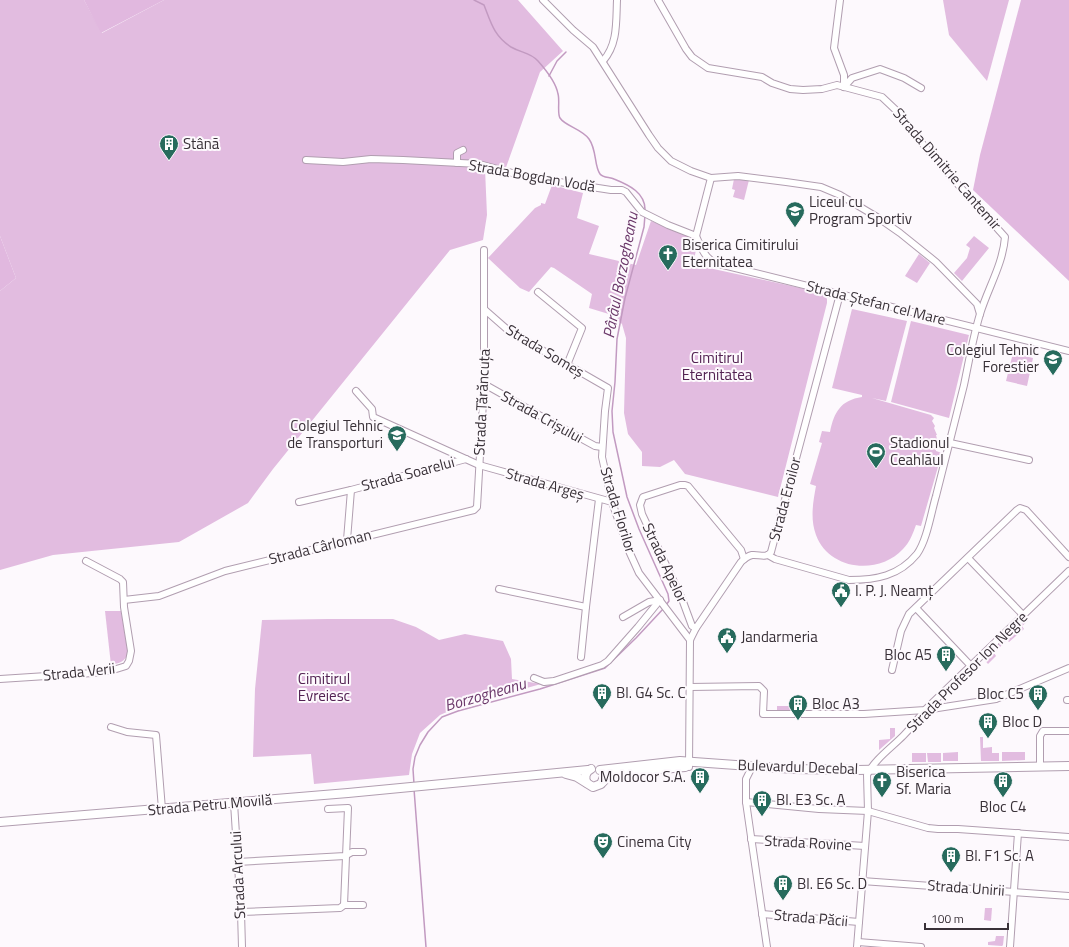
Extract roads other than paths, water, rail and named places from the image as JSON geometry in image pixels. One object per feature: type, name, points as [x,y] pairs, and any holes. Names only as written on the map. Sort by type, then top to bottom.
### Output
[{"type":"main road","name":"Bulevardul Decebal","points":[[600,770],[652,764],[689,764],[868,772],[1069,771]]},
{"type":"main road","name":"Bulevardul Decebal","points":[[603,782],[607,777],[616,773],[689,764],[794,774],[1069,766]]},
{"type":"main road","points":[[594,768],[600,770],[603,775],[603,782],[596,787],[590,786],[576,777],[565,773],[594,768]]},
{"type":"main road","points":[[587,783],[585,776],[588,770]]},
{"type":"main road","name":"Strada Petru Movilă","points":[[0,822],[410,788],[565,773]]},
{"type":"street","points":[[542,0],[562,20],[594,47],[649,135],[665,156],[683,168],[711,178],[738,176],[786,182],[821,187],[840,195],[876,216],[936,262],[977,304],[980,314]]},
{"type":"street","points":[[603,61],[609,53],[616,30],[617,0]]},
{"type":"street","name":"Strada Dimitrie Cantemir","points":[[658,0],[686,49],[692,57],[708,68],[762,77],[772,83],[790,89],[822,89],[837,85],[882,97],[892,105],[945,170],[1005,237],[1004,251],[980,314],[950,443],[922,545],[914,557],[887,576],[872,579],[849,580],[775,559],[768,555]]},
{"type":"street","points":[[840,0],[834,48],[844,75],[844,87]]},
{"type":"street","points":[[844,87],[852,78],[880,69],[904,78],[921,88]]},
{"type":"street","points":[[457,163],[457,153],[463,150]]},
{"type":"street","name":"Strada Bogdan Vodă","points":[[306,160],[344,162],[384,159],[479,164],[527,177],[611,190],[622,190],[626,192],[642,212],[696,236]]},
{"type":"street","points":[[696,236],[711,178]]},
{"type":"street","name":"Strada Ștefan cel Mare","points":[[696,236],[702,251],[709,260],[715,263],[1069,351]]},
{"type":"street","name":"Strada Țărăncuța","points":[[356,391],[372,409],[373,417],[479,465],[484,384],[484,250]]},
{"type":"street","points":[[538,292],[582,328],[567,365]]},
{"type":"street","name":"Strada Eroilor","points":[[744,559],[754,555],[768,555],[773,546],[840,294]]},
{"type":"street","name":"Strada Someș","points":[[485,310],[509,331],[608,388]]},
{"type":"street","name":"Strada Crișului","points":[[484,384],[595,446],[602,448]]},
{"type":"street","name":"Strada Florilor","points":[[608,388],[602,457],[612,502],[639,573],[690,640]]},
{"type":"street","points":[[950,443],[1029,460]]},
{"type":"street","name":"Strada Soarelui","points":[[299,502],[351,490],[466,459]]},
{"type":"street","name":"Strada Argeș","points":[[479,465],[612,502]]},
{"type":"street","name":"Strada Cârloman","points":[[124,600],[159,596],[225,570],[474,510],[477,507],[479,465]]},
{"type":"street","name":"Strada Apelor","points":[[696,628],[692,626],[682,599],[642,514],[640,505],[644,497],[680,485],[688,486],[741,550],[744,559]]},
{"type":"street","name":"Strada Soarelui","points":[[347,540],[351,490]]},
{"type":"street","name":"Strada Florilor","points":[[581,657],[599,499]]},
{"type":"street","points":[[892,670],[901,631],[909,614],[1020,508],[1026,510],[1069,557]]},
{"type":"street","points":[[968,558],[1024,615]]},
{"type":"street","points":[[689,764],[690,640],[696,628],[737,566],[744,559]]},
{"type":"street","name":"Strada Verii","points":[[0,679],[93,673],[113,670],[126,666],[129,661],[131,651],[124,607],[123,582],[86,561]]},
{"type":"street","name":"Strada Profesor Ion Negre","points":[[868,772],[910,729],[925,710],[1069,571]]},
{"type":"street","points":[[500,588],[586,607]]},
{"type":"street","points":[[622,617],[649,602],[661,601]]},
{"type":"street","points":[[534,678],[544,682],[554,681],[602,665],[608,661],[661,601]]},
{"type":"street","points":[[916,608],[971,666]]},
{"type":"street","points":[[690,687],[759,686],[764,691],[764,714],[864,714],[925,710],[996,699],[1069,668]]},
{"type":"street","points":[[111,727],[127,732],[156,735],[162,809]]},
{"type":"street","points":[[1040,767],[1040,736],[1042,731],[1069,731]]},
{"type":"street","points":[[750,771],[746,776],[746,802],[767,947]]},
{"type":"street","points":[[868,772],[868,810],[858,944],[921,947]]},
{"type":"street","points":[[746,802],[819,809],[868,810],[928,828],[1069,837]]},
{"type":"street","name":"Strada Arcului","points":[[234,803],[242,947]]},
{"type":"street","points":[[328,809],[348,808],[344,905]]},
{"type":"street","points":[[1010,947],[1018,833]]},
{"type":"street","name":"Strada Rovine","points":[[751,839],[865,846]]},
{"type":"street","points":[[237,862],[346,856],[352,852],[363,852]]},
{"type":"street","name":"Strada Unirii","points":[[862,881],[1069,896]]},
{"type":"street","points":[[241,912],[340,908],[344,905],[363,905]]},
{"type":"street","name":"Strada Păcii","points":[[762,914],[859,922]]},
{"type":"waterway","name":"Pârâul Borzogheanu","points":[[474,0],[484,5],[494,29],[505,43],[535,58],[547,72],[553,81],[559,97],[560,118],[562,121],[586,136],[592,143],[600,174],[620,181],[636,190],[643,199],[645,211]]},
{"type":"waterway","points":[[549,76],[557,61],[566,52]]},
{"type":"waterway","name":"Pârâul Borzogheanu","points":[[645,215],[644,227],[625,298],[617,339],[612,411],[613,432],[627,497],[639,529],[668,594],[669,601],[666,605]]},
{"type":"waterway","name":"Borzogheanu","points":[[414,784],[413,769],[415,757],[420,745],[428,732],[442,717],[458,711],[540,689],[605,668],[664,608]]},
{"type":"waterway","name":"Borzogheanu","points":[[414,789],[426,947]]},
{"type":"place","name":"Stână","points":[[169,161]]},
{"type":"place","name":"Liceul cu Program Sportiv","points":[[795,228]]},
{"type":"place","name":"Biserica Cimitirului Eternitatea","points":[[668,271]]},
{"type":"place","name":"Colegiul Tehnic Forestier","points":[[1053,376]]},
{"type":"place","name":"Colegiul Tehnic de Transporturi","points":[[397,452]]},
{"type":"place","name":"Stadionul Ceahlăul","points":[[876,469]]},
{"type":"place","name":"I. P. J. Neamț","points":[[841,608]]},
{"type":"place","name":"Jandarmeria","points":[[727,654]]},
{"type":"place","name":"Bloc A5","points":[[946,672]]},
{"type":"place","name":"Bl. G4 Sc. C","points":[[602,710]]},
{"type":"place","name":"Bloc C5","points":[[1038,711]]},
{"type":"place","name":"Bloc A3","points":[[798,721]]},
{"type":"place","name":"Bloc D","points":[[988,739]]},
{"type":"place","name":"Moldocor S.A.","points":[[700,794]]},
{"type":"place","name":"Biserica Sf. Maria","points":[[882,798]]},
{"type":"place","name":"Bloc C4","points":[[1003,798]]},
{"type":"place","name":"Bl. E3 Sc. A","points":[[762,817]]},
{"type":"place","name":"Cinema City","points":[[603,859]]},
{"type":"place","name":"Bl. F1 Sc. A","points":[[951,873]]},
{"type":"place","name":"Bl. E6 Sc. D","points":[[783,901]]},
{"type":"park label","name":"Cimitirul Eternitatea","points":[[717,366]]},
{"type":"park label","name":"Cimitirul Evreiesc","points":[[324,688]]}]
